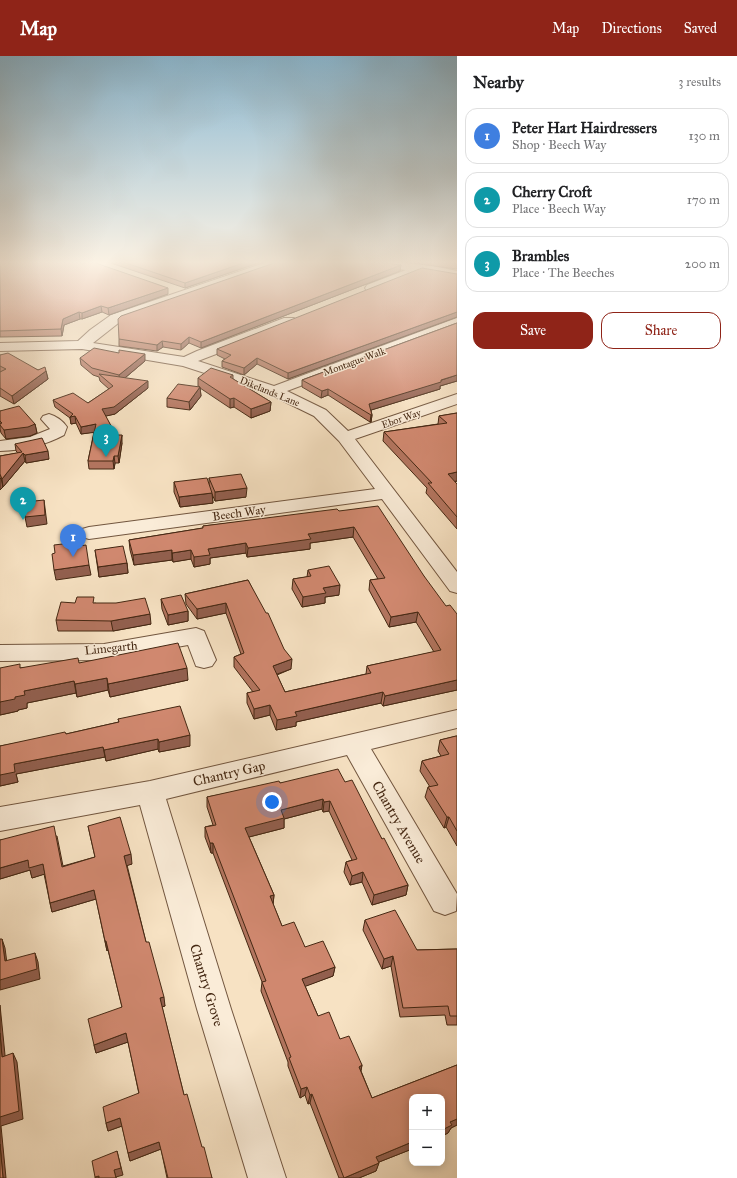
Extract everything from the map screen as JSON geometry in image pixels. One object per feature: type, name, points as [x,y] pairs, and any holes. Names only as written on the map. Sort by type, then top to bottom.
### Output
[{"type":"street","points":[[82,345],[95,333],[116,318],[129,313]]},
{"type":"street","points":[[186,362],[202,354],[302,315]]},
{"type":"street","name":"Montague Walk","points":[[274,391],[457,322]]},
{"type":"street","name":"Dikelands Lane","points":[[0,347],[82,345],[186,362],[274,391],[320,412],[345,437],[457,586]]},
{"type":"street","name":"Ebor Way","points":[[345,437],[454,402]]},
{"type":"street","points":[[0,446],[46,439],[58,432],[59,427],[49,419]]},
{"type":"street","name":"Beech Way","points":[[89,533],[388,493]]},
{"type":"street","name":"Limegarth","points":[[0,653],[104,652],[196,636],[204,660]]},
{"type":"street","name":"Chantry Gap","points":[[0,819],[150,792],[457,719]]},
{"type":"street","name":"Chantry Avenue","points":[[354,744],[444,901]]},
{"type":"street","name":"Chantry Grove","points":[[150,792],[212,1002],[267,1178]]},
{"type":"building","points":[[0,313],[76,313],[63,319],[61,329],[0,331]]},
{"type":"building","points":[[129,313],[275,313],[201,342],[189,337],[181,344],[162,341],[157,345],[119,339],[118,319],[121,316]]},
{"type":"building","points":[[307,313],[453,313],[288,373],[257,358],[244,368],[222,361],[231,355],[217,349]]},
{"type":"building","points":[[457,323],[457,375],[441,380],[441,382],[369,404],[372,415],[328,389],[322,391],[302,380]]},
{"type":"building","points":[[94,348],[119,353],[119,350],[145,354],[119,375],[92,368],[80,358]]},
{"type":"building","points":[[8,353],[38,370],[45,367],[46,371],[12,396],[0,388],[0,372],[6,369],[0,366],[0,355]]},
{"type":"building","points":[[211,368],[233,375],[230,377],[271,402],[251,409],[234,398],[230,399],[198,378]]},
{"type":"building","points":[[99,374],[148,381],[114,407],[102,409],[116,435],[122,435],[118,456],[114,456],[113,461],[88,461],[96,424],[81,427],[75,416],[70,417],[73,414],[53,400],[73,393],[88,403],[113,386]]},
{"type":"building","points":[[178,384],[200,387],[189,402],[167,398]]},
{"type":"building","points":[[19,406],[35,424],[28,427],[4,430],[0,425],[2,423],[0,421],[0,411]]},
{"type":"building","points":[[457,413],[457,472],[448,474],[457,484],[457,517],[428,483],[432,483],[384,432],[447,423],[439,416]]},
{"type":"building","points":[[42,438],[48,451],[25,455],[23,453],[2,479],[0,474],[0,456],[22,452],[15,444]]},
{"type":"building","points":[[241,474],[247,488],[215,492],[209,478]]},
{"type":"building","points":[[207,478],[212,493],[179,497],[174,482]]},
{"type":"building","points":[[44,500],[45,515],[25,517],[25,502]]},
{"type":"building","points":[[378,506],[424,576],[446,606],[450,605],[457,614],[457,680],[385,696],[383,692],[295,712],[297,716],[277,720],[270,705],[254,709],[247,693],[260,690],[234,657],[244,653],[226,603],[197,609],[185,594],[248,580],[266,613],[268,613],[284,649],[292,659],[273,666],[285,692],[371,673],[367,666],[441,650],[418,612],[391,617],[370,580],[385,578],[354,527],[308,534],[311,539],[248,548],[246,543],[208,549],[210,555],[194,557],[191,550],[172,553],[172,550],[133,555],[129,540],[203,528],[203,526],[337,509],[339,511]]},
{"type":"building","points":[[71,543],[72,547],[86,545],[89,565],[54,570],[52,554],[55,553],[54,545]]},
{"type":"building","points":[[123,546],[127,563],[98,567],[95,550]]},
{"type":"building","points":[[329,566],[340,585],[323,588],[326,593],[303,597],[293,579],[311,576],[308,570]]},
{"type":"building","points":[[181,595],[188,611],[168,615],[161,599]]},
{"type":"building","points":[[77,597],[94,597],[93,603],[116,603],[145,598],[150,614],[111,621],[56,620],[61,602],[75,603]]},
{"type":"building","points":[[178,643],[187,668],[108,684],[107,678],[75,684],[74,681],[24,691],[25,695],[0,702],[0,668],[20,664],[20,668],[78,658],[79,663]]},
{"type":"building","points":[[180,706],[190,735],[159,742],[158,739],[104,750],[103,747],[14,764],[15,772],[0,775],[0,746],[65,732],[66,734],[119,722],[118,719]]},
{"type":"building","points":[[457,736],[457,831],[428,787],[438,785],[422,761],[449,754],[440,740]]},
{"type":"building","points":[[338,769],[345,782],[352,780],[382,839],[384,838],[408,885],[374,895],[363,872],[352,876],[346,862],[357,859],[330,801],[324,802],[323,799],[281,810],[284,818],[245,828],[274,895],[270,896],[282,926],[294,922],[305,947],[323,941],[335,967],[302,979],[318,1016],[329,1012],[340,1039],[349,1036],[362,1065],[359,1067],[372,1098],[457,1065],[457,1119],[450,1122],[452,1125],[445,1128],[445,1094],[409,1094],[409,1143],[376,1157],[379,1163],[344,1178],[312,1094],[310,1095],[307,1087],[301,1089],[289,1058],[291,1057],[262,982],[266,981],[213,843],[210,843],[205,827],[216,825],[207,797],[279,781],[280,783]]},
{"type":"building","points":[[120,817],[131,854],[124,856],[146,942],[149,942],[164,997],[160,998],[184,1095],[187,1094],[212,1178],[168,1178],[159,1142],[128,1153],[120,1118],[106,1123],[103,1107],[139,1093],[126,1033],[94,1045],[88,1019],[122,1007],[94,890],[50,903],[43,864],[29,868],[28,860],[0,868],[0,840],[54,826],[62,867],[95,857],[88,826]]},
{"type":"building","points":[[395,910],[417,950],[457,949],[457,1016],[450,1016],[448,1006],[403,1008],[393,956],[384,959],[365,920]]},
{"type":"building","points":[[0,939],[2,939],[5,961],[35,953],[37,969],[0,980]]},
{"type":"building","points":[[0,1033],[2,1057],[13,1053],[19,1111],[0,1117]]},
{"type":"building","points":[[0,1144],[3,1178],[0,1178]]},
{"type":"building","points":[[117,1151],[121,1168],[114,1170],[116,1178],[95,1177],[92,1161]]},
{"type":"place","name":"Brambles","points":[[106,457]]},
{"type":"place","name":"Cherry Croft","points":[[23,520]]},
{"type":"place","name":"Peter Hart Hairdressers","points":[[73,557]]}]
